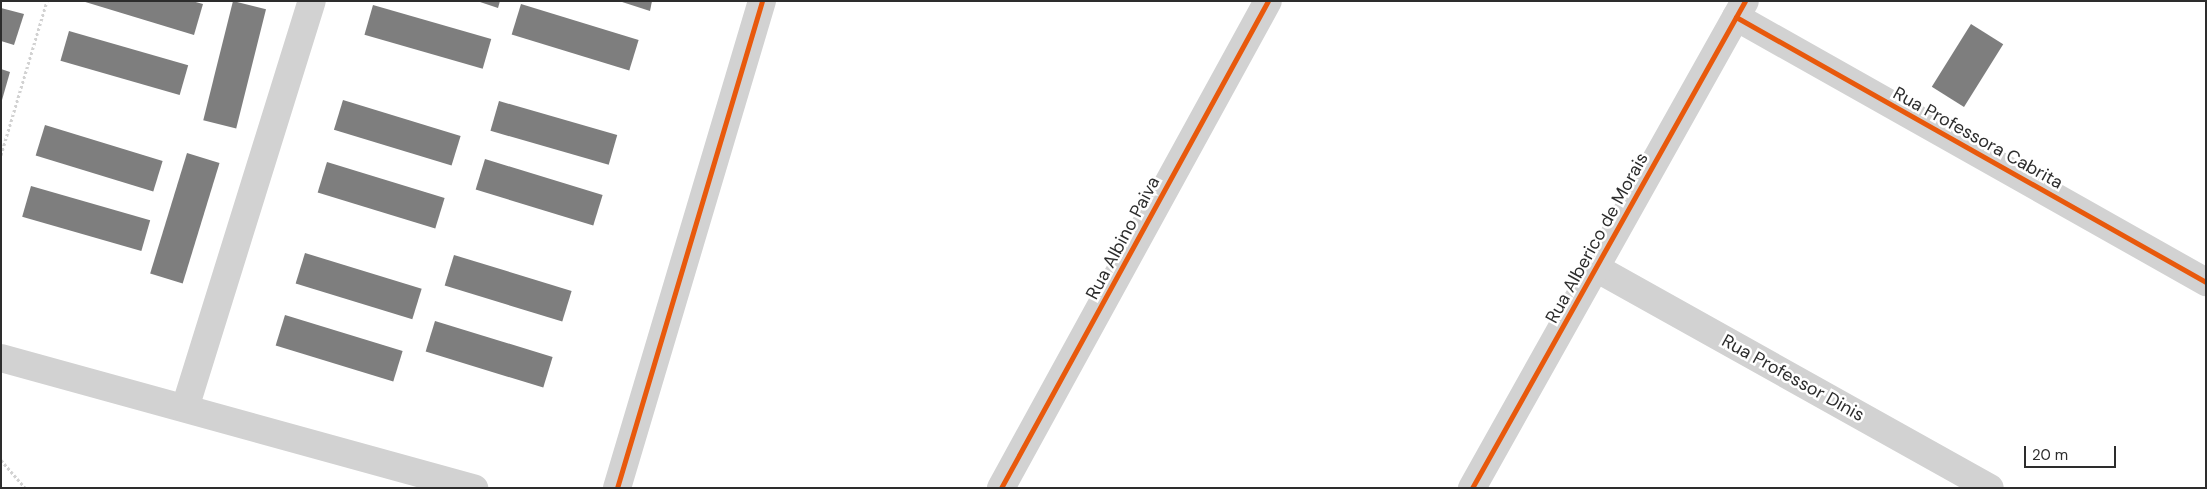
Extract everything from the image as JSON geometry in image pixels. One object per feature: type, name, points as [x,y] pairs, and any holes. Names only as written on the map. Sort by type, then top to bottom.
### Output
[{"type":"street","points":[[185,408],[312,1]]},
{"type":"street","points":[[617,488],[762,1]]},
{"type":"street","name":"Rua Albino Paiva","points":[[1001,488],[1268,1]]},
{"type":"street","name":"Rua Alberico de Morais","points":[[1472,488],[1740,9]]},
{"type":"street","name":"Rua Professora Cabrita","points":[[1740,9],[2206,282]]},
{"type":"street","name":"Rua Professor Dinis","points":[[1596,268],[1990,488]]},
{"type":"street","points":[[1,358],[474,488]]},
{"type":"path","points":[[1,155],[47,1]]},
{"type":"path","points":[[1,460],[25,488]]},
{"type":"building","points":[[82,1],[192,1],[203,4],[194,35]]},
{"type":"building","points":[[233,1],[266,9],[236,129],[203,120]]},
{"type":"building","points":[[477,1],[500,1],[498,8]]},
{"type":"building","points":[[619,1],[652,1],[650,11]]},
{"type":"building","points":[[521,4],[639,40],[629,71],[512,35]]},
{"type":"building","points":[[373,5],[491,39],[483,69],[364,35]]},
{"type":"building","points":[[1,8],[24,14],[14,45],[1,41]]},
{"type":"building","points":[[1971,24],[2003,44],[1964,107],[1932,87]]},
{"type":"building","points":[[69,31],[188,65],[180,95],[60,61]]},
{"type":"building","points":[[1,69],[10,72],[2,100],[1,100]]},
{"type":"building","points":[[343,100],[461,136],[452,166],[334,130]]},
{"type":"building","points":[[499,101],[617,135],[609,165],[490,131]]},
{"type":"building","points":[[45,125],[163,161],[153,192],[36,156]]},
{"type":"building","points":[[187,153],[220,163],[183,283],[150,273]]},
{"type":"building","points":[[485,159],[603,195],[593,226],[476,190]]},
{"type":"building","points":[[327,162],[445,198],[435,229],[318,193]]},
{"type":"building","points":[[31,186],[150,220],[141,251],[22,217]]},
{"type":"building","points":[[305,253],[422,289],[412,319],[296,284]]},
{"type":"building","points":[[454,255],[572,291],[562,322],[445,286]]},
{"type":"building","points":[[285,315],[403,351],[393,382],[276,346]]},
{"type":"building","points":[[435,321],[553,357],[543,388],[426,352]]},
{"type":"cycle path","points":[[617,488],[762,1]]},
{"type":"cycle path","points":[[1001,488],[1268,1]]},
{"type":"cycle path","points":[[1472,488],[1745,1]]},
{"type":"cycle path","points":[[1736,17],[2206,282]]}]
